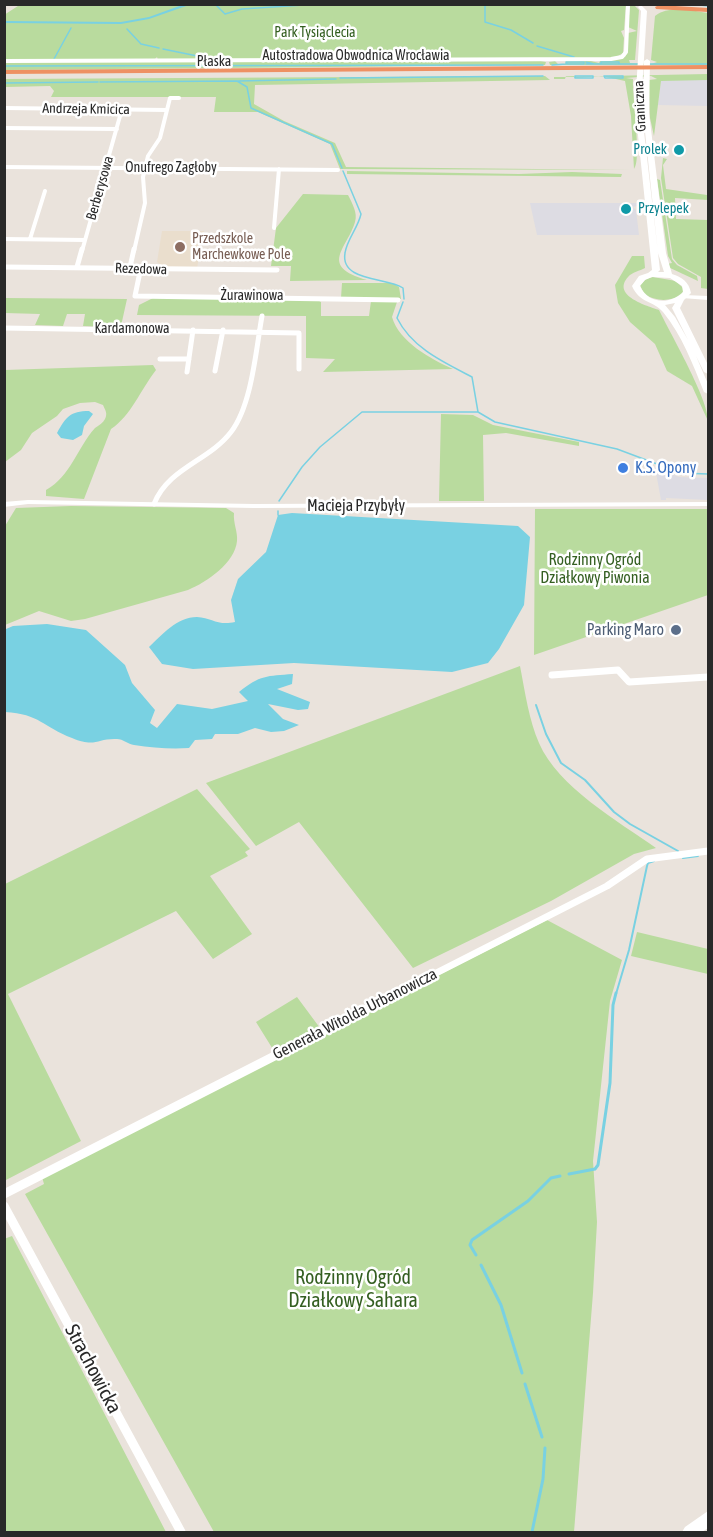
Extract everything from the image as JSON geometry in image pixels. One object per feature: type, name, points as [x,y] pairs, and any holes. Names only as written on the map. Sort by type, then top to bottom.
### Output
[{"type":"highway","points":[[672,4],[708,9]]},
{"type":"highway","points":[[655,9],[684,6]]},
{"type":"highway","name":"Autostradowa Obwodnica Wrocławia","points":[[4,75],[708,67]]},
{"type":"highway","name":"Autostradowa Obwodnica Wrocławia","points":[[4,75],[708,72]]},
{"type":"main road","points":[[640,6],[655,9]]},
{"type":"main road","name":"Graniczna","points":[[640,6],[645,11],[644,61],[638,106],[656,270],[651,275]]},
{"type":"main road","name":"Graniczna","points":[[644,61],[655,9]]},
{"type":"main road","name":"Graniczna","points":[[642,79],[663,253],[670,276]]},
{"type":"main road","points":[[708,372],[676,307],[684,296],[684,284],[670,276],[651,275],[640,279],[636,286],[641,295],[667,310],[708,392]]},
{"type":"main road","points":[[654,302],[684,296]]},
{"type":"main road","points":[[690,1533],[708,1519]]},
{"type":"street","name":"Płaska","points":[[4,61],[611,59],[626,53],[628,4]]},
{"type":"street","points":[[130,267],[145,203],[142,180],[150,152],[160,138],[170,98],[179,98]]},
{"type":"street","name":"Andrzeja Kmicica","points":[[4,108],[167,110]]},
{"type":"street","name":"Berberysowa","points":[[77,267],[122,109]]},
{"type":"street","points":[[4,128],[117,129]]},
{"type":"street","name":"Onufrego Zagłoby","points":[[4,167],[338,170]]},
{"type":"street","points":[[274,228],[279,169]]},
{"type":"street","points":[[30,239],[45,192]]},
{"type":"street","points":[[4,239],[85,240]]},
{"type":"street","name":"Rezedowa","points":[[4,267],[277,270]]},
{"type":"street","name":"Żurawinowa","points":[[141,267],[135,296],[398,300]]},
{"type":"street","points":[[684,296],[708,296]]},
{"type":"street","points":[[154,504],[155,497],[165,485],[231,433],[240,418],[262,316]]},
{"type":"street","name":"Kardamonowa","points":[[4,328],[299,333],[299,369]]},
{"type":"street","points":[[187,372],[193,330]]},
{"type":"street","points":[[215,371],[223,330]]},
{"type":"street","points":[[160,359],[189,359]]},
{"type":"street","name":"Macieja Przybyły","points":[[4,505],[28,501],[254,506],[708,504]]},
{"type":"street","points":[[552,675],[618,670],[629,682],[708,677]]},
{"type":"street","name":"Generała Witolda Urbanowicza","points":[[4,1194],[598,891],[647,859],[708,851]]},
{"type":"street","name":"Strachowicka","points":[[4,1206],[181,1533]]},
{"type":"shaded area","points":[[661,80],[708,80],[708,106],[658,105]]},
{"type":"shaded area","points":[[530,203],[637,203],[637,206],[633,207],[636,210],[639,235],[537,235]]},
{"type":"shaded area","name":"Przedszkole Marchewkowe Pole","points":[[162,231],[204,231],[197,268],[164,268],[157,262]]},
{"type":"shaded area","points":[[655,467],[679,477],[708,478],[708,500],[666,498],[666,500],[661,500]]},
{"type":"green space","name":"Park Tysiąclecia","points":[[21,4],[626,5],[624,30],[621,31],[624,38],[623,53],[615,58],[158,60],[157,57],[155,59],[5,60],[4,15]]},
{"type":"green space","points":[[633,4],[639,10],[635,60],[629,60],[630,63],[657,62],[651,60],[655,16],[667,11],[681,10],[708,13],[708,65],[550,65],[549,62],[555,61],[558,64],[565,64],[566,61],[599,63],[625,57],[628,52],[628,33],[637,31],[628,27],[630,5]]},
{"type":"green space","points":[[4,62],[546,62],[545,65],[5,70]]},
{"type":"green space","points":[[708,74],[708,80],[661,81],[654,136],[650,118],[649,80],[657,79],[651,76],[626,78],[633,79],[637,142],[634,169],[631,116],[625,81],[602,76]]},
{"type":"green space","points":[[545,76],[550,80],[255,85],[254,104],[284,121],[335,143],[346,167],[631,170],[340,169],[330,144],[258,112],[214,112],[216,97],[51,97],[54,91],[50,86],[5,87],[4,79]]},
{"type":"green space","points":[[554,77],[566,77],[565,79],[554,79]]},
{"type":"green space","points":[[663,158],[667,159],[663,165],[666,189],[707,195],[708,200],[675,198],[676,219],[708,220],[708,289],[701,288],[701,277],[678,264],[673,258],[661,178]]},
{"type":"green space","points":[[347,171],[622,174],[621,177],[347,174]]},
{"type":"green space","points":[[657,179],[660,180],[672,259],[677,265],[697,276],[698,281],[668,267],[667,264],[672,263],[668,256]]},
{"type":"green space","points":[[303,194],[348,195],[356,219],[342,249],[340,263],[343,269],[352,275],[367,280],[290,281],[291,266],[271,266],[276,228]]},
{"type":"green space","points":[[632,256],[644,256],[645,268],[628,277],[624,290],[627,295],[640,303],[659,310],[696,383],[707,411],[708,421],[692,386],[667,371],[655,344],[630,322],[618,303],[615,285]]},
{"type":"green space","points":[[653,277],[676,281],[684,289],[681,296],[663,300],[644,294],[640,285],[646,279]]},
{"type":"green space","points":[[342,283],[392,283],[399,287],[401,299],[341,298]]},
{"type":"green space","points":[[5,298],[127,299],[121,326],[116,327],[83,326],[85,314],[67,314],[63,326],[35,325],[40,314],[5,313]]},
{"type":"green space","points":[[153,298],[316,299],[321,302],[321,316],[369,316],[371,301],[397,302],[392,317],[401,334],[417,349],[453,369],[323,372],[335,359],[306,358],[306,316],[137,315],[139,305]]},
{"type":"green space","points":[[153,365],[156,370],[135,402],[118,424],[111,429],[84,499],[46,496],[46,490],[68,470],[89,436],[104,420],[106,413],[103,405],[95,402],[80,403],[63,409],[57,416],[32,433],[21,450],[5,462],[5,370]]},
{"type":"green space","points":[[441,414],[473,415],[493,425],[579,442],[579,446],[506,433],[483,435],[484,501],[439,501]]},
{"type":"green space","points":[[71,506],[226,508],[234,513],[237,541],[231,557],[219,571],[188,590],[85,619],[71,621],[39,611],[5,625],[5,526],[16,508]]},
{"type":"green space","name":"Rodzinny Ogród Działkowy Piwonia","points":[[535,509],[708,509],[708,595],[534,655]]},
{"type":"green space","points":[[520,666],[533,725],[548,759],[560,774],[590,802],[656,848],[634,854],[551,901],[413,968],[299,822],[256,846],[206,783]]},
{"type":"green space","points":[[197,789],[250,849],[245,852],[248,856],[210,876],[252,934],[213,959],[176,911],[8,994],[81,1141],[6,1180],[5,884]]},
{"type":"green space","name":"Rodzinny Ogród Działkowy Sahara","points":[[547,920],[622,960],[610,1001],[593,1161],[597,1222],[574,1532],[214,1532],[25,1194],[44,1184],[42,1177]]},
{"type":"green space","points":[[637,932],[708,949],[708,974],[631,956]]},
{"type":"green space","points":[[297,997],[320,1028],[274,1051],[256,1022]]},
{"type":"green space","points":[[12,1236],[166,1532],[5,1532],[4,1239]]},
{"type":"water","points":[[182,5],[189,5],[149,19],[121,24],[5,23],[5,21],[121,22],[149,17]]},
{"type":"water","points":[[89,411],[93,414],[84,426],[82,435],[73,440],[61,438],[57,433],[66,419],[77,412]]},
{"type":"water","points":[[292,513],[518,526],[530,537],[524,605],[499,649],[488,663],[452,672],[294,663],[193,669],[162,664],[149,647],[176,623],[197,617],[224,623],[235,622],[231,600],[238,579],[266,552],[278,515]]},
{"type":"water","points":[[47,624],[86,630],[125,665],[132,683],[155,710],[150,723],[157,728],[177,704],[212,709],[248,701],[239,692],[258,679],[277,675],[293,674],[292,684],[277,689],[310,702],[308,709],[298,710],[268,704],[283,719],[299,725],[284,731],[271,732],[255,728],[238,734],[215,734],[212,739],[195,740],[189,748],[141,746],[117,739],[80,741],[34,718],[5,712],[6,629],[13,626]]},
{"type":"waterway","points":[[216,5],[225,14],[242,9],[319,4]]},
{"type":"waterway","points":[[485,4],[485,22],[511,30],[533,43]]},
{"type":"waterway","points":[[692,4],[708,6]]},
{"type":"waterway","points":[[54,59],[71,28]]},
{"type":"waterway","points":[[127,29],[141,44],[159,48]]},
{"type":"waterway","points":[[537,46],[574,57]]},
{"type":"waterway","points":[[163,49],[212,59]]},
{"type":"waterway","points":[[566,62],[584,62],[584,64],[567,64],[566,62]]},
{"type":"waterway","points":[[586,62],[594,64]]},
{"type":"waterway","points":[[601,64],[601,62],[619,62],[619,64]]},
{"type":"waterway","points":[[552,65],[566,64]]},
{"type":"waterway","points":[[586,64],[594,64]]},
{"type":"waterway","points":[[594,64],[601,64]]},
{"type":"waterway","points":[[601,64],[619,64]]},
{"type":"waterway","points":[[619,64],[640,64]]},
{"type":"waterway","points":[[648,64],[708,64]]},
{"type":"waterway","points":[[4,66],[543,65]]},
{"type":"waterway","points":[[340,78],[543,76]]},
{"type":"waterway","points":[[575,76],[593,76],[593,78],[575,78],[575,76]]},
{"type":"waterway","points":[[604,76],[623,76],[623,78],[605,78],[604,76]]},
{"type":"waterway","points":[[238,81],[336,79]]},
{"type":"waterway","points":[[100,82],[237,81],[247,87],[251,108],[332,144],[342,168]]},
{"type":"waterway","points":[[4,83],[98,82]]},
{"type":"waterway","points":[[343,171],[361,214],[346,248],[345,262],[357,274],[403,288],[404,299]]},
{"type":"waterway","points":[[403,302],[397,318],[403,329],[429,353],[472,377],[478,412]]},
{"type":"waterway","points":[[279,501],[302,467],[320,447],[362,412],[478,412]]},
{"type":"waterway","points":[[478,412],[495,422],[617,449],[681,473],[708,474]]},
{"type":"waterway","points":[[536,705],[546,734],[561,763],[585,780],[614,812],[630,824],[678,851]]},
{"type":"waterway","points":[[683,858],[698,856]]},
{"type":"waterway","points":[[616,994],[629,950],[647,866],[648,863],[654,861]]},
{"type":"waterway","points":[[569,1174],[595,1169],[598,1165],[610,1083],[613,1005],[616,993]]},
{"type":"waterway","points":[[476,1255],[470,1245],[472,1240],[528,1201],[551,1178],[560,1176]]},
{"type":"waterway","points":[[481,1265],[501,1305],[522,1373]]},
{"type":"waterway","points":[[525,1384],[542,1437]]},
{"type":"waterway","points":[[532,1532],[543,1479],[545,1448]]},
{"type":"place","name":"Prolek","points":[[679,150]]},
{"type":"place","name":"Przylepek","points":[[626,209]]},
{"type":"place","name":"Przedszkole Marchewkowe Pole","points":[[180,247]]},
{"type":"place","name":"K.S. Opony","points":[[623,468]]},
{"type":"place","name":"Parking Maro","points":[[676,630]]}]
